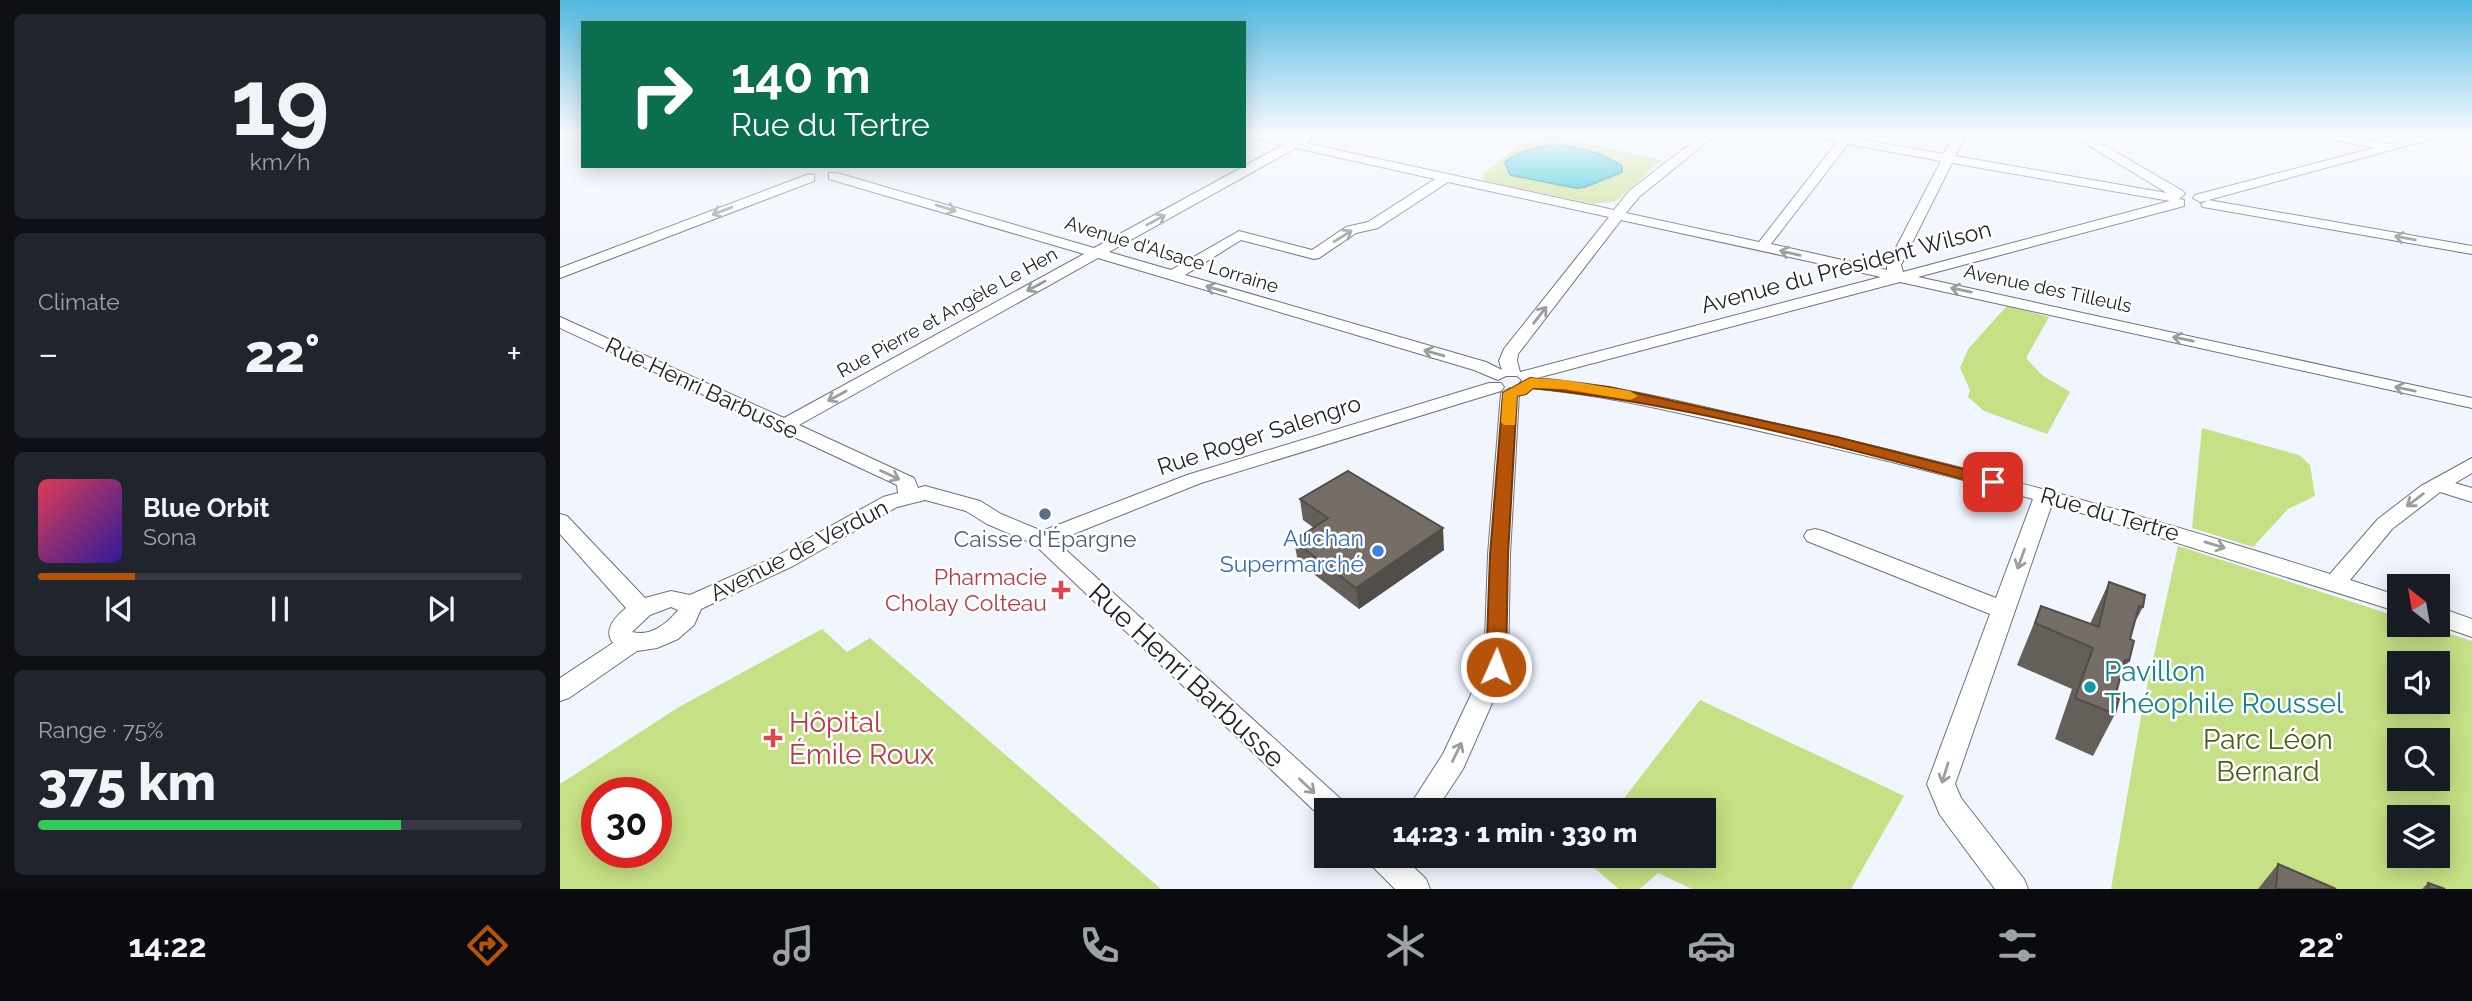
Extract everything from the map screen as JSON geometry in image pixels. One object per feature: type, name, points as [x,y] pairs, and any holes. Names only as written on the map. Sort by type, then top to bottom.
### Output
[{"type":"street","points":[[560,273],[800,174]]},
{"type":"street","name":"Avenue d'Alsace Lorraine","points":[[852,174],[1096,253],[1480,366],[1512,381]]},
{"type":"street","name":"Rue Pierre et Angèle Le Hen","points":[[783,426],[1240,174]]},
{"type":"street","name":"Avenue des Tilleuls","points":[[1430,174],[2472,403]]},
{"type":"street","points":[[1429,798],[1453,761],[1496,667],[1499,555],[1512,381],[1508,361],[1510,353],[1617,215],[1657,174]]},
{"type":"street","points":[[1762,247],[1819,174]]},
{"type":"street","points":[[1896,277],[1894,265],[1939,174]]},
{"type":"street","points":[[2039,174],[2177,199]]},
{"type":"street","points":[[2139,174],[2195,207],[2204,201],[2298,174]]},
{"type":"street","points":[[1172,276],[1245,232],[1308,259],[1351,230],[1373,225],[1445,178]]},
{"type":"street","name":"Avenue du Président Wilson","points":[[1512,381],[2177,199]]},
{"type":"street","points":[[2204,201],[2472,250]]},
{"type":"street","name":"Rue Henri Barbusse","points":[[560,322],[907,482],[909,496]]},
{"type":"street","name":"Rue du Tertre","points":[[1512,381],[1609,391],[1837,441],[2112,512],[2387,600]]},
{"type":"street","name":"Rue Roger Salengro","points":[[1042,539],[1194,479],[1512,381]]},
{"type":"street","points":[[2336,583],[2385,524],[2472,464]]},
{"type":"street","points":[[2438,485],[2472,495]]},
{"type":"street","points":[[909,496],[933,495],[973,506],[994,519],[1042,539]]},
{"type":"street","points":[[2013,889],[1950,806],[1941,784],[2045,495]]},
{"type":"street","name":"Avenue de Verdun","points":[[689,605],[785,561],[890,502],[909,496]]},
{"type":"street","points":[[560,521],[641,609]]},
{"type":"street","points":[[1815,536],[2003,610]]},
{"type":"street","name":"Rue Henri Barbusse","points":[[1042,539],[1320,798]]},
{"type":"street","points":[[560,691],[633,642],[652,640],[671,631],[687,617],[689,605],[685,601],[671,599],[641,609],[624,623],[620,630],[620,636],[633,642]]},
{"type":"street","points":[[2450,621],[2472,628]]},
{"type":"street","points":[[1396,868],[1415,889]]},
{"type":"green space","points":[[1483,174],[1646,174],[1616,201],[1594,204],[1484,181]]},
{"type":"green space","points":[[2007,306],[2049,317],[2026,358],[2042,375],[2070,392],[2047,434],[1984,411],[1968,397],[1970,390],[1960,368],[1968,349]]},
{"type":"green space","points":[[2202,428],[2299,455],[2310,465],[2315,496],[2288,509],[2253,547],[2192,528]]},
{"type":"green space","name":"Parc Léon Bernard","points":[[2178,546],[2387,613],[2387,637],[2450,637],[2450,634],[2472,641],[2472,889],[2111,889],[2143,705]]},
{"type":"green space","name":"Hôpital Émile Roux","points":[[822,629],[847,652],[870,638],[1161,889],[560,889],[560,784],[679,707]]},
{"type":"green space","points":[[1700,700],[1904,796],[1851,889],[1692,889],[1658,873],[1640,889],[1619,889],[1594,868],[1716,868],[1716,798],[1624,798]]},
{"type":"water","points":[[1510,174],[1616,174],[1576,188]]},
{"type":"building","name":"Auchan Supermarché","points":[[1348,471],[1443,528],[1356,588],[1294,541],[1328,518],[1300,499]]},
{"type":"building","points":[[2109,582],[2145,595],[2143,607],[2139,606],[2130,639],[2134,641],[2129,661],[2125,660],[2115,697],[2119,699],[2115,714],[2075,698],[2093,648],[2035,623],[2041,606],[2099,627]]},
{"type":"building","points":[[2278,864],[2336,889],[2276,889]]},
{"type":"building","points":[[2428,883],[2445,889],[2429,889]]},
{"type":"slow traffic","points":[[1509,422],[1510,393],[1521,391],[1530,383],[1564,385],[1630,396]]},
{"type":"place","name":"Caisse d'Épargne","points":[[1045,514]]},
{"type":"place","name":"Auchan Supermarché","points":[[1378,551]]},
{"type":"place","name":"Pharmacie Cholay Colteau","points":[[1061,590]]},
{"type":"place","name":"Pavillon Théophile Roussel","points":[[2090,687]]},
{"type":"place","name":"Hôpital Émile Roux","points":[[773,738]]},
{"type":"route","points":[[1496,667],[1499,555],[1510,393],[1521,391],[1530,383],[1609,391],[1837,441],[1993,482]]}]
